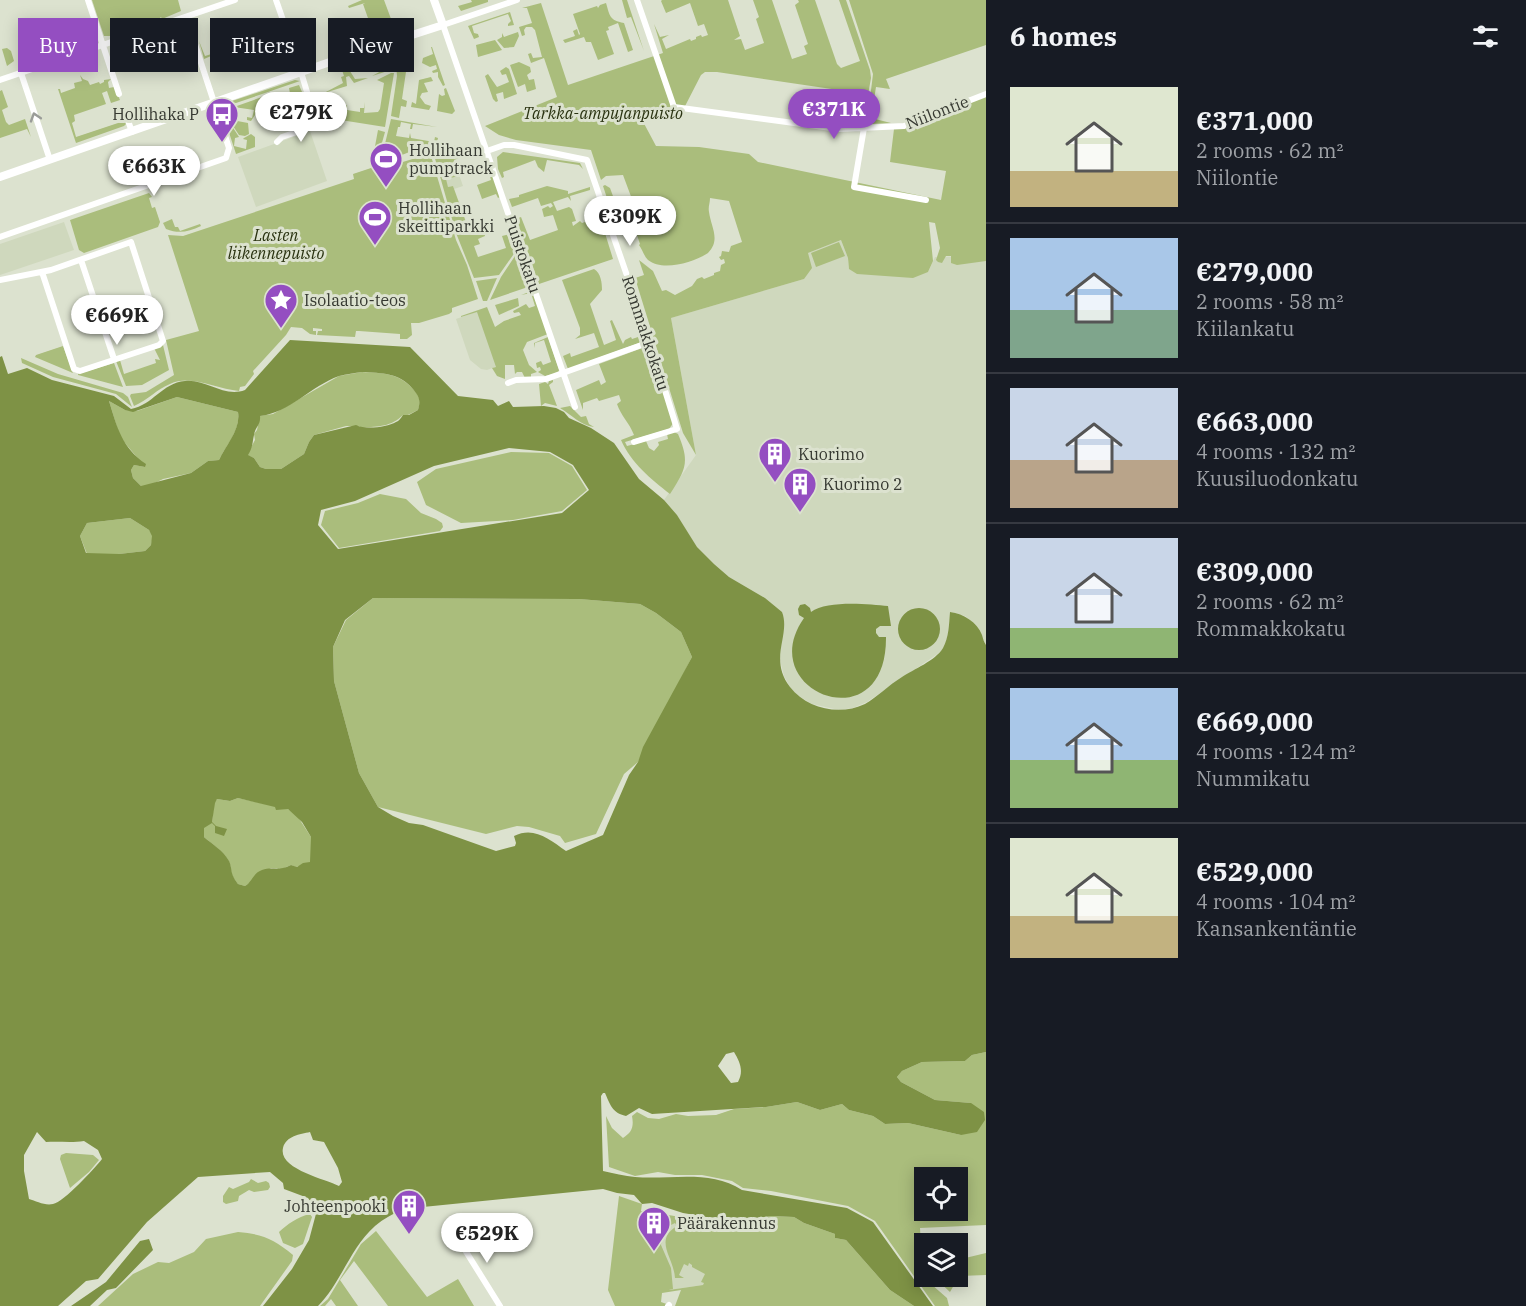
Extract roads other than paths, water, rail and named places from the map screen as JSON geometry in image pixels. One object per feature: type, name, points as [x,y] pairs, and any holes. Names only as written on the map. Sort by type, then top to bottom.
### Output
[{"type":"main road","name":"Puistokatu","points":[[434,0],[443,25]]},
{"type":"main road","points":[[316,67],[443,25]]},
{"type":"main road","points":[[0,177],[301,72]]},
{"type":"street","points":[[88,0],[119,94]]},
{"type":"street","points":[[0,80],[235,0]]},
{"type":"street","points":[[276,0],[282,18]]},
{"type":"street","points":[[443,25],[517,0]]},
{"type":"street","name":"Niilontie","points":[[637,0],[674,106],[834,128],[864,128],[904,126],[986,94]]},
{"type":"street","points":[[0,237],[222,161],[228,155],[229,148],[186,17]]},
{"type":"street","name":"Puistokatu","points":[[443,25],[575,407]]},
{"type":"street","points":[[277,142],[282,137],[314,126],[316,122],[301,72]]},
{"type":"street","points":[[21,73],[50,160]]},
{"type":"street","points":[[124,110],[132,132]]},
{"type":"street","points":[[864,128],[854,187],[926,200]]},
{"type":"street","name":"Rommakkokatu","points":[[487,151],[504,145],[514,145],[587,160],[650,342],[677,429],[634,442]]},
{"type":"street","points":[[0,280],[42,272],[133,240],[163,341],[159,345],[77,371],[65,344],[42,272]]},
{"type":"street","points":[[81,260],[114,359]]},
{"type":"street","points":[[508,383],[516,380],[546,379],[650,342]]},
{"type":"street","points":[[455,1234],[500,1306]]},
{"type":"place","name":"Hollihaka P","points":[[222,143]]},
{"type":"place","name":"Hollihaan pumptrack","points":[[386,188]]},
{"type":"place","name":"Hollihaan skeittiparkki","points":[[375,246]]},
{"type":"place","name":"Isolaatio-teos","points":[[281,329]]},
{"type":"place","name":"Kuorimo","points":[[775,483]]},
{"type":"place","name":"Kuorimo 2","points":[[800,513]]},
{"type":"place","name":"Johteenpooki","points":[[409,1235]]},
{"type":"place","name":"Päärakennus","points":[[654,1252]]},
{"type":"park label","name":"Tarkka-ampujanpuisto","points":[[603,113]]},
{"type":"park label","name":"Lasten liikennepuisto","points":[[276,244]]}]
